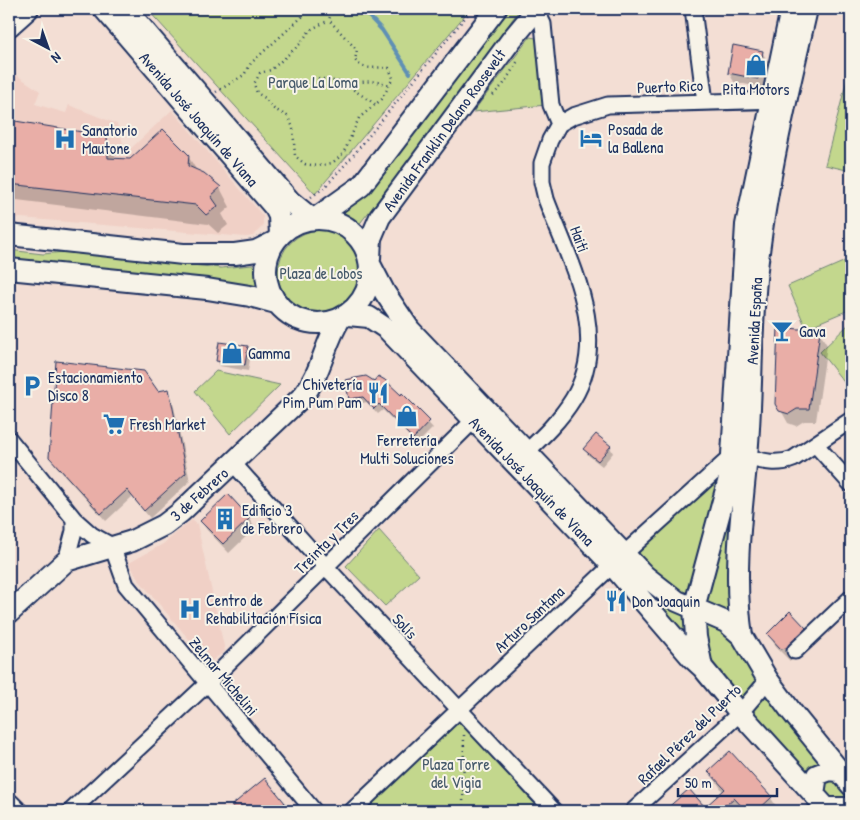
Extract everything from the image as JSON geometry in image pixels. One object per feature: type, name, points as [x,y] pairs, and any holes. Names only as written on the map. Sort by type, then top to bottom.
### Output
[{"type":"main road","points":[[9,26],[28,9]]},
{"type":"main road","name":"Avenida José Joaquín de Viana","points":[[104,9],[197,100],[296,207],[314,219]]},
{"type":"main road","name":"Avenida José Joaquín de Viana","points":[[126,9],[197,100],[275,208],[279,216],[277,238]]},
{"type":"main road","name":"Avenida Franklin Delano Roosevelt","points":[[314,219],[361,186],[496,9]]},
{"type":"main road","name":"Avenida Franklin Delano Roosevelt","points":[[370,262],[370,238],[380,217],[536,9]]},
{"type":"main road","name":"Avenida España","points":[[742,636],[736,580],[742,490],[740,456],[758,262],[791,9]]},
{"type":"main road","name":"Avenida España","points":[[779,100],[807,9]]},
{"type":"main road","points":[[9,235],[183,254],[235,254],[256,251],[297,224],[314,219],[331,220],[350,230],[364,246],[370,262],[370,277],[365,295],[344,317],[318,324],[303,322],[288,315],[276,303],[269,292],[266,266],[277,238]]},
{"type":"main road","name":"Avenida José Joaquín de Viana","points":[[370,262],[385,293],[410,330],[521,457],[618,559],[691,657],[824,805]]},
{"type":"main road","points":[[9,269],[206,289],[250,296],[276,303]]},
{"type":"main road","name":"Avenida José Joaquín de Viana","points":[[344,317],[369,317],[387,329],[474,420],[521,457]]},
{"type":"main road","name":"3 de Febrero","points":[[9,613],[66,561],[132,541],[164,525],[233,463],[311,386],[322,365],[327,342],[344,317]]},
{"type":"main road","name":"Avenida España","points":[[694,608],[740,456]]},
{"type":"main road","name":"Avenida José Joaquín de Viana","points":[[618,559],[677,602],[726,622],[742,636],[768,680],[845,778]]},
{"type":"main road","name":"Avenida José Joaquín de Viana","points":[[694,608],[696,638],[702,667]]},
{"type":"main road","points":[[845,778],[830,770],[817,775],[824,805],[851,808]]},
{"type":"main road","points":[[9,804],[16,811]]},
{"type":"street","points":[[536,9],[543,24],[550,105],[559,124]]},
{"type":"street","points":[[694,9],[705,102]]},
{"type":"street","name":"Puerto Rico","points":[[559,124],[573,116],[608,105],[779,100]]},
{"type":"street","name":"Haiti","points":[[521,457],[548,432],[574,398],[585,368],[589,341],[587,308],[546,200],[542,182],[542,163],[550,140],[559,124]]},
{"type":"street","name":"Treinta y Tres","points":[[71,811],[207,684],[474,420]]},
{"type":"street","points":[[740,456],[758,461],[784,462],[851,420]]},
{"type":"street","points":[[9,439],[74,519],[92,535],[112,546]]},
{"type":"street","points":[[815,444],[851,484]]},
{"type":"street","name":"Arturo Santana","points":[[352,811],[462,712],[618,559],[740,456]]},
{"type":"street","name":"Solís","points":[[233,463],[326,567],[554,811]]},
{"type":"street","points":[[66,561],[74,531],[74,519]]},
{"type":"street","name":"Zelmar Michelini","points":[[112,546],[126,585],[314,811]]},
{"type":"street","points":[[795,651],[851,598]]},
{"type":"street","name":"Rafael Pérez del Puerto","points":[[633,811],[740,713],[768,680]]},
{"type":"path","points":[[197,100],[244,75],[250,64],[302,17],[302,9]]},
{"type":"path","points":[[327,9],[331,13],[329,20],[310,30],[300,44],[281,61],[270,70],[260,73],[254,84],[257,93],[265,98],[274,109],[287,116],[293,127],[295,156],[305,164],[318,166],[332,163],[341,156],[358,118],[382,99],[393,78],[389,68],[378,67],[370,69],[360,67],[355,60],[357,50],[329,20]]},
{"type":"path","points":[[296,207],[324,188],[351,158],[472,9]]},
{"type":"path","points":[[488,99],[503,85],[523,54]]},
{"type":"path","points":[[313,78],[326,78],[347,82],[380,82],[389,85]]},
{"type":"path","points":[[347,82],[354,90],[376,104]]},
{"type":"path","points":[[462,712],[463,811]]},
{"type":"shaded area","name":"Sanatorio Mautone","points":[[9,70],[40,91],[35,104],[66,113],[69,105],[117,124],[126,153],[172,110],[263,216],[263,226],[253,236],[246,237],[9,217]]},
{"type":"shaded area","name":"Centro de Rehabilitación Física","points":[[192,520],[197,524],[225,651],[209,663],[138,579],[129,563],[163,544]]},
{"type":"green space","name":"Parque La Loma","points":[[147,9],[470,9],[315,194]]},
{"type":"green space","points":[[505,9],[520,9],[406,165],[357,227],[347,220],[336,216],[368,189]]},
{"type":"green space","points":[[530,37],[536,38],[546,105],[473,112]]},
{"type":"green space","points":[[851,64],[851,171],[825,165]]},
{"type":"green space","name":"Plaza de Lobos","points":[[321,230],[338,233],[352,242],[361,256],[364,273],[361,290],[352,304],[338,313],[321,316],[304,313],[290,304],[281,290],[278,273],[281,256],[290,242],[304,233]]},
{"type":"green space","points":[[9,250],[43,254],[64,252],[221,268],[262,264],[263,288],[9,259]]},
{"type":"green space","points":[[850,259],[851,309],[806,328],[788,286]]},
{"type":"green space","points":[[851,322],[851,391],[820,352]]},
{"type":"green space","points":[[216,371],[280,385],[230,434],[195,391]]},
{"type":"green space","points":[[735,477],[731,616],[703,603]]},
{"type":"green space","points":[[716,481],[719,483],[687,596],[637,557],[638,553]]},
{"type":"green space","points":[[379,530],[419,575],[385,606],[346,566]]},
{"type":"green space","points":[[626,569],[685,615],[692,647],[655,599]]},
{"type":"green space","points":[[704,622],[731,640],[744,655],[752,669],[755,687],[740,700],[712,664]]},
{"type":"green space","points":[[770,694],[824,765],[811,779],[749,713]]},
{"type":"green space","name":"Plaza Torre del Vigia","points":[[458,720],[541,811],[359,811]]},
{"type":"green space","points":[[835,778],[851,796],[851,804],[841,805],[821,793],[822,780]]},
{"type":"building","points":[[733,45],[763,51],[758,79],[728,73]]},
{"type":"building","name":"Sanatorio Mautone","points":[[9,120],[107,136],[108,158],[130,159],[163,129],[189,155],[188,166],[204,173],[221,187],[211,196],[218,206],[206,215],[196,205],[9,184]]},
{"type":"building","points":[[778,327],[820,331],[809,409],[797,409],[789,414],[779,411],[775,404]]},
{"type":"building","name":"Gamma","points":[[219,342],[248,346],[245,365],[216,361]]},
{"type":"building","name":"Fresh Market","points":[[56,361],[144,371],[158,391],[169,389],[186,473],[144,511],[127,490],[101,514],[49,457]]},
{"type":"building","points":[[366,376],[374,381],[378,376],[385,380],[401,395],[402,393],[430,421],[413,439],[379,404],[374,409],[363,397],[349,399],[345,380]]},
{"type":"building","points":[[596,434],[611,446],[598,461],[583,449]]},
{"type":"building","name":"Edificio 3 de Febrero","points":[[228,494],[250,518],[223,544],[200,521]]},
{"type":"building","points":[[790,611],[806,628],[786,648],[781,649],[767,634]]},
{"type":"building","points":[[730,751],[772,797],[757,811],[746,811],[734,798],[719,811],[664,811],[689,789],[705,807],[725,789],[708,771]]},
{"type":"building","points":[[265,778],[285,803],[275,811],[237,811],[231,806]]},
{"type":"waterway","points":[[362,9],[382,30],[410,73]]},
{"type":"place","name":"Pita Motors","points":[[756,65]]},
{"type":"place","name":"Posada de la Ballena","points":[[591,138]]},
{"type":"place","name":"Sanatorio Mautone","points":[[65,139]]},
{"type":"place","name":"Gava","points":[[782,331]]},
{"type":"place","name":"Gamma","points":[[232,353]]},
{"type":"place","name":"Estacionamiento Disco 8","points":[[32,386]]},
{"type":"place","name":"Chivetería Pim Pum Pam","points":[[378,393]]},
{"type":"place","name":"Ferretería Multi Soluciones","points":[[407,416]]},
{"type":"place","name":"Fresh Market","points":[[114,424]]},
{"type":"place","name":"Edificio 3 de Febrero","points":[[225,519]]},
{"type":"place","name":"Don Joaquin","points":[[616,601]]},
{"type":"place","name":"Centro de Rehabilitación Física","points":[[190,609]]}]
